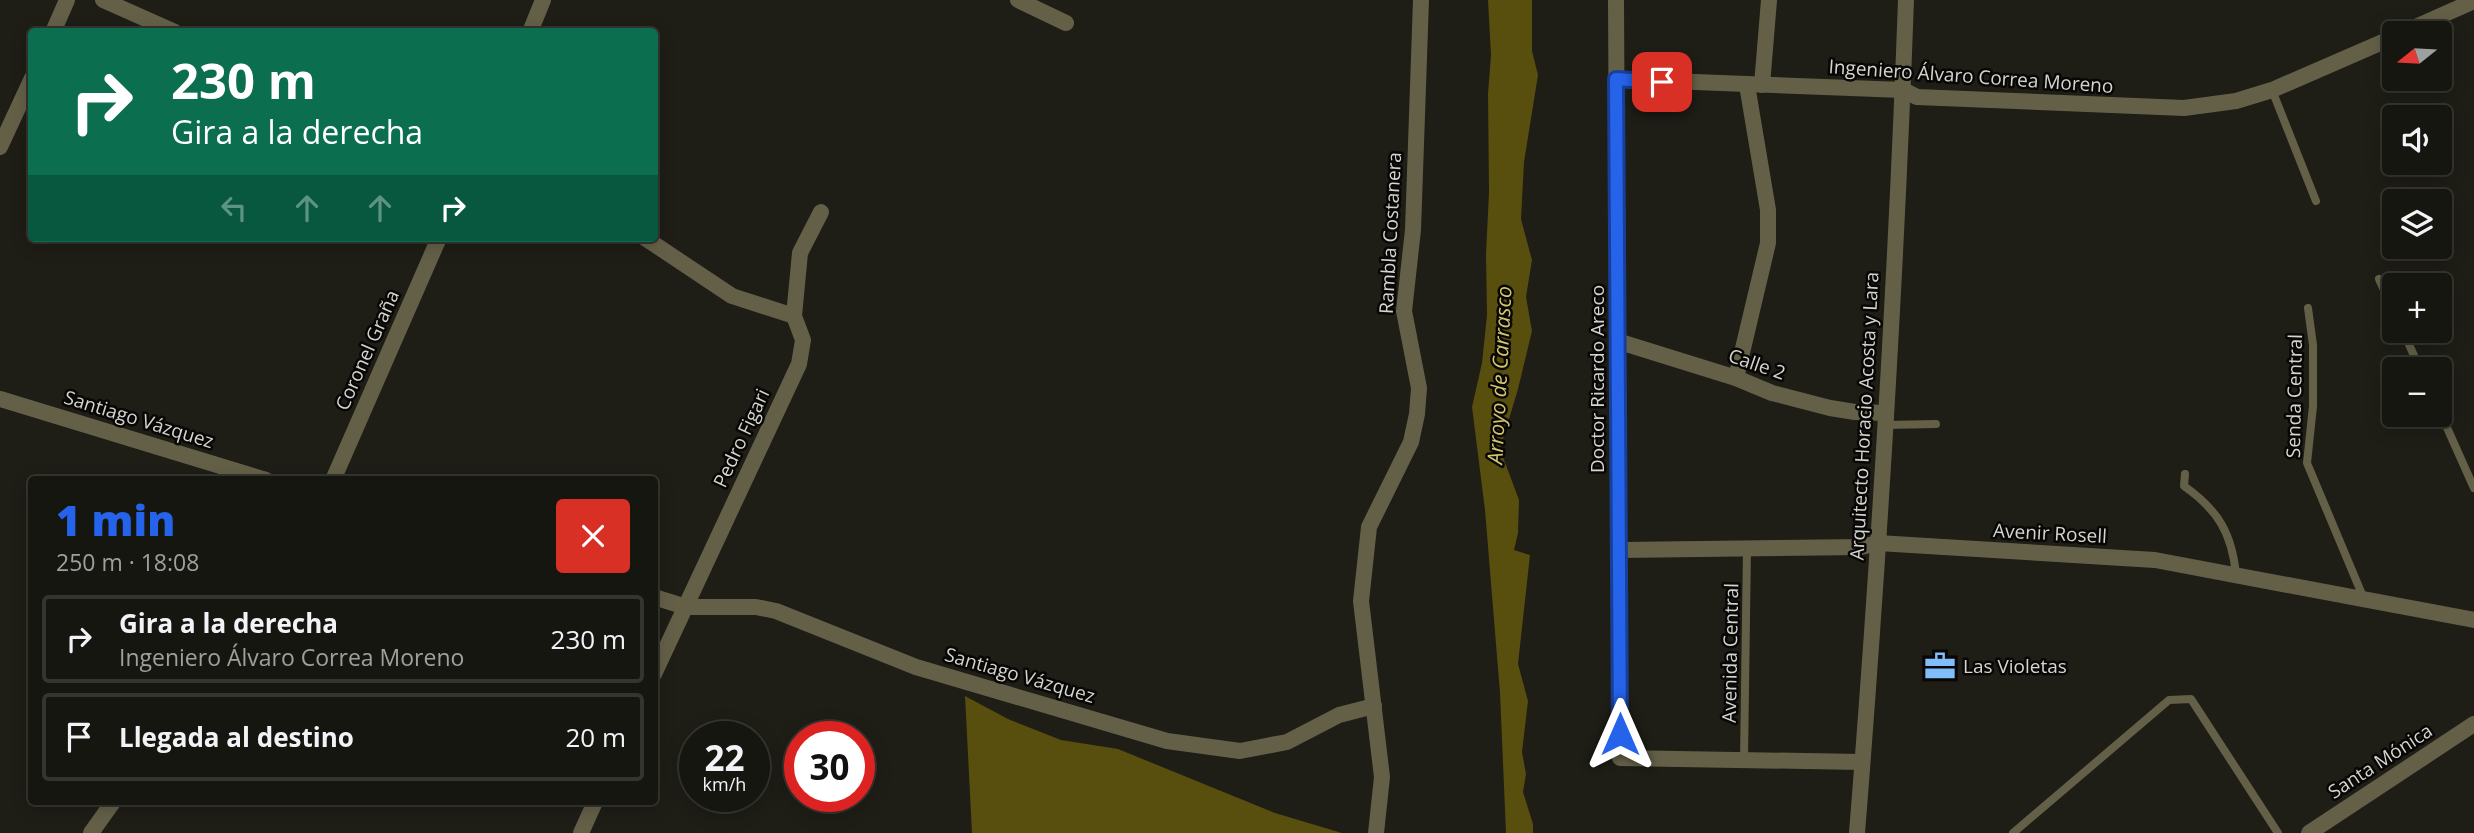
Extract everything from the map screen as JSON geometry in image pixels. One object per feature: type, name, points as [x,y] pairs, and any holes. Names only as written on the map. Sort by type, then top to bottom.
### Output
[{"type":"street","points":[[55,28],[67,0]]},
{"type":"street","points":[[103,0],[166,28]]},
{"type":"street","points":[[532,28],[543,0]]},
{"type":"street","points":[[1018,0],[1066,23]]},
{"type":"street","name":"Rambla Costanera","points":[[1376,833],[1382,777],[1362,601],[1369,527],[1411,442],[1418,414],[1419,388],[1404,311],[1413,230],[1421,0]]},
{"type":"street","name":"Doctor Ricardo Areco","points":[[1616,0],[1620,758],[1744,759]]},
{"type":"street","points":[[1737,379],[1768,243],[1768,210],[1754,85],[1769,0]]},
{"type":"street","name":"Arquitecto Horacio Acosta y Lara","points":[[1857,833],[1878,543],[1906,0]]},
{"type":"street","points":[[2429,21],[2474,1]]},
{"type":"street","name":"Ingeniero Álvaro Correa Moreno","points":[[1616,79],[1903,90],[1917,97],[2184,108],[2236,101],[2272,90],[2382,42]]},
{"type":"street","points":[[0,148],[28,87]]},
{"type":"street","name":"Pedro Figari","points":[[658,666],[799,364],[803,340],[793,316],[800,254],[821,212]]},
{"type":"street","name":"Coronel Graña","points":[[335,476],[437,242]]},
{"type":"street","points":[[651,242],[732,296],[793,316]]},
{"type":"street","name":"Calle 2","points":[[1617,341],[1737,379],[1772,393],[1885,419]]},
{"type":"street","name":"Santiago Vázquez","points":[[0,398],[254,476]]},
{"type":"street","name":"Avenir Rosell","points":[[1619,550],[1861,547],[1878,543],[2155,560],[2474,620]]},
{"type":"street","name":"Santiago Vázquez","points":[[658,598],[686,607],[756,607],[776,611],[916,667],[1167,741],[1240,751],[1287,742],[1339,715],[1374,706]]},
{"type":"street","name":"Santa Mónica","points":[[2309,833],[2474,724]]},
{"type":"street","points":[[1744,759],[1862,762]]},
{"type":"street","points":[[91,833],[111,805]]},
{"type":"street","points":[[580,833],[594,805]]},
{"type":"lane","points":[[2272,90],[2316,201]]},
{"type":"lane","points":[[2379,279],[2382,286]]},
{"type":"lane","name":"Senda Central","points":[[2308,308],[2313,345],[2313,406],[2307,463],[2364,599]]},
{"type":"lane","points":[[1885,419],[1936,424]]},
{"type":"lane","points":[[2447,427],[2474,488]]},
{"type":"lane","points":[[2185,474],[2184,486],[2205,501],[2220,519],[2234,549],[2236,575]]},
{"type":"lane","name":"Avenida Central","points":[[1744,759],[1747,547]]},
{"type":"lane","points":[[2013,833],[2169,700],[2191,699],[2278,833]]},
{"type":"water","name":"Arroyo de Carrasco","points":[[1488,0],[1532,0],[1532,51],[1538,75],[1524,162],[1521,219],[1532,260],[1526,297],[1532,331],[1500,449],[1519,500],[1518,533],[1514,550],[1530,555],[1518,664],[1528,701],[1522,752],[1526,774],[1523,792],[1533,824],[1533,833],[1506,833],[1500,693],[1485,510],[1472,407],[1482,363],[1487,315],[1488,94],[1491,55]]},
{"type":"water","points":[[965,696],[1008,719],[1061,740],[1118,749],[1275,813],[1342,833],[972,833]]},
{"type":"place","name":"Las Violetas","points":[[1940,666]]},
{"type":"route","points":[[1620,734],[1616,79],[1662,82]]}]
